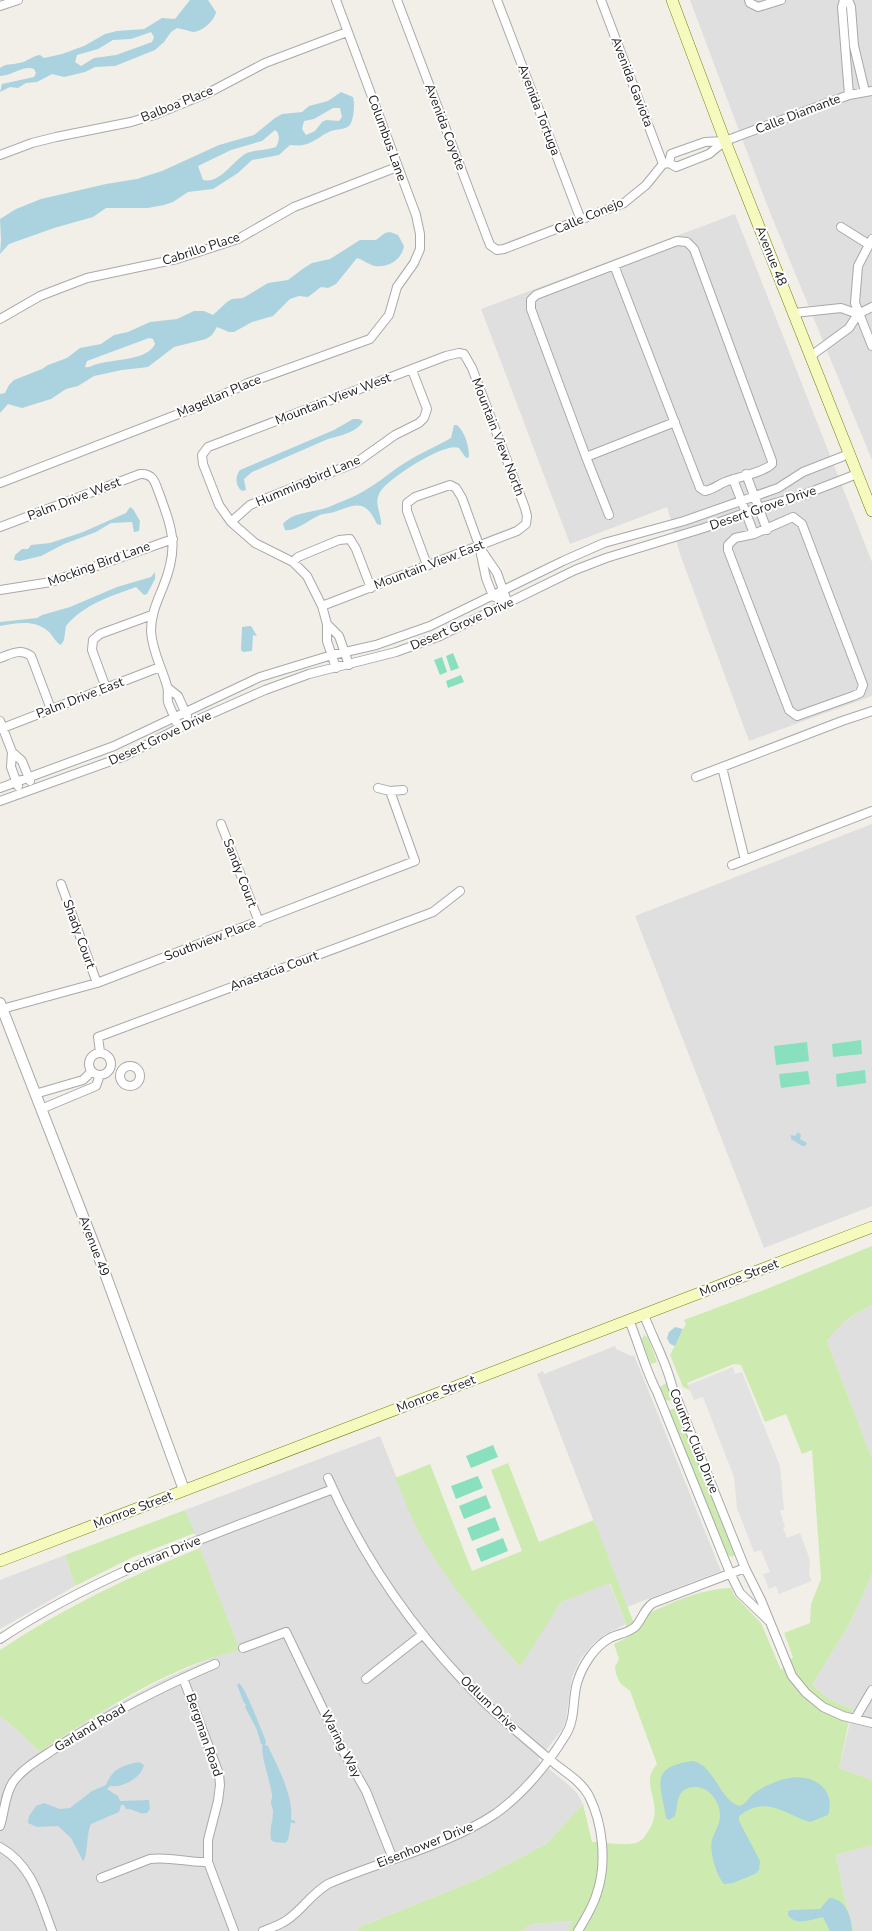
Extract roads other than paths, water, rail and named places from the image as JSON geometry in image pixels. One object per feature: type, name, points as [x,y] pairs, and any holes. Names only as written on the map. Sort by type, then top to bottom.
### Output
[{"type":"main road","name":"Avenue 48","points":[[672,0],[725,141],[812,355],[872,511]]},
{"type":"main road","name":"Monroe Street","points":[[0,1561],[872,1227]]},
{"type":"street","points":[[0,6],[18,0]]},
{"type":"street","name":"Columbus Lane","points":[[336,0],[416,215],[420,234],[420,249],[414,263],[404,275]]},
{"type":"street","name":"Avenida Coyote","points":[[397,0],[490,245],[497,250]]},
{"type":"street","name":"Avenida Tortuga","points":[[497,0],[581,220]]},
{"type":"street","name":"Avenida Gaviota","points":[[601,0],[666,163]]},
{"type":"street","points":[[749,0],[750,3],[758,7],[781,0]]},
{"type":"street","points":[[844,0],[842,7],[849,95]]},
{"type":"street","points":[[848,0],[851,7],[856,55],[868,92]]},
{"type":"street","name":"Balboa Place","points":[[0,155],[50,138],[131,122],[154,115],[210,92],[265,63],[347,32]]},
{"type":"street","points":[[845,57],[856,55]]},
{"type":"street","name":"Calle Diamante","points":[[725,141],[849,95],[868,92]]},
{"type":"street","points":[[666,163],[676,167],[709,154],[725,141]]},
{"type":"street","name":"Calle Conejo","points":[[497,250],[504,249],[624,203],[646,185],[666,163],[671,154],[705,142],[725,141]]},
{"type":"street","name":"Cabrillo Place","points":[[0,319],[40,296],[87,278],[177,259],[238,239],[294,208],[398,167]]},
{"type":"street","points":[[841,227],[870,241],[858,266],[855,303],[858,314],[872,346]]},
{"type":"street","points":[[609,515],[531,309],[531,300],[536,295],[614,265],[677,241],[687,242],[694,249],[771,455],[772,464],[769,467],[733,479],[708,491],[700,488],[614,265]]},
{"type":"street","name":"Magellan Place","points":[[0,483],[194,408],[248,383],[370,339],[389,315],[397,287],[404,275]]},
{"type":"street","points":[[812,355],[848,328],[858,314],[872,307]]},
{"type":"street","points":[[794,313],[840,308],[858,314]]},
{"type":"street","name":"Mountain View West","points":[[231,522],[219,505],[203,464],[202,455],[208,447],[453,354],[464,354],[468,357]]},
{"type":"street","name":"Mountain View North","points":[[468,357],[527,516]]},
{"type":"street","name":"Hummingbird Lane","points":[[231,522],[250,505],[357,462],[395,435],[424,418],[427,409],[412,370]]},
{"type":"street","points":[[586,457],[675,422]]},
{"type":"street","name":"Desert Grove Drive","points":[[0,788],[114,746],[260,677],[332,655],[376,645],[430,626],[563,561],[604,543],[684,521],[754,497],[778,488],[802,472],[849,454]]},
{"type":"street","name":"Palm Drive West","points":[[0,528],[140,474],[148,474],[156,485],[172,528],[173,539]]},
{"type":"street","points":[[746,474],[767,530]]},
{"type":"street","name":"Desert Grove Drive","points":[[0,800],[125,756],[179,728],[265,690],[309,674],[396,652],[440,636],[575,570],[606,558],[704,528],[782,500],[803,495],[857,474]]},
{"type":"street","points":[[733,479],[754,534]]},
{"type":"street","points":[[427,565],[407,511],[408,503],[414,497],[450,485],[456,488],[462,498],[479,545],[486,578],[493,596],[508,604]]},
{"type":"street","points":[[778,488],[782,500]]},
{"type":"street","name":"Mountain View East","points":[[322,606],[523,528],[526,524],[527,516]]},
{"type":"street","points":[[789,518],[796,519],[802,524],[863,685],[860,693],[801,716],[793,715],[790,710],[728,550],[728,545],[735,538],[767,530],[789,518]]},
{"type":"street","points":[[231,522],[255,543],[293,562],[307,576],[322,606],[327,624],[327,641],[336,668]]},
{"type":"street","points":[[173,539],[173,555],[170,570],[152,615],[153,642],[168,688],[168,701],[179,728]]},
{"type":"street","name":"Mocking Bird Lane","points":[[0,590],[51,582],[173,539]]},
{"type":"street","points":[[293,562],[298,557],[339,540],[350,539],[356,549],[371,588]]},
{"type":"street","points":[[479,545],[497,573],[508,604]]},
{"type":"street","points":[[106,688],[92,650],[93,640],[100,634],[152,615]]},
{"type":"street","points":[[327,624],[339,636],[349,665]]},
{"type":"street","points":[[0,658],[17,651],[22,651],[31,656],[51,709]]},
{"type":"street","name":"Palm Drive East","points":[[1,726],[51,709],[160,667]]},
{"type":"street","points":[[168,688],[178,696],[189,724]]},
{"type":"street","points":[[696,777],[872,711]]},
{"type":"street","points":[[1,726],[12,752],[22,761],[32,788]]},
{"type":"street","points":[[12,752],[11,767],[20,793]]},
{"type":"street","points":[[722,767],[745,860]]},
{"type":"street","points":[[378,788],[390,791],[402,790]]},
{"type":"street","name":"Southview Place","points":[[1,1006],[98,983],[415,861],[390,791]]},
{"type":"street","points":[[732,865],[872,811]]},
{"type":"street","name":"Sandy Court","points":[[220,824],[259,922]]},
{"type":"street","name":"Shady Court","points":[[61,884],[98,983]]},
{"type":"street","name":"Anastacia Court","points":[[100,1052],[98,1037],[433,912],[460,891]]},
{"type":"street","name":"Avenue 49","points":[[1,1006],[102,1265],[184,1490]]},
{"type":"street","points":[[95,1053],[104,1053],[110,1059],[110,1068],[108,1072],[100,1075],[92,1072],[88,1064],[89,1059],[95,1053]]},
{"type":"street","points":[[110,1068],[120,1072]]},
{"type":"street","points":[[35,1094],[83,1080],[92,1072]]},
{"type":"street","points":[[41,1110],[96,1086],[100,1075]]},
{"type":"street","name":"Country Club Drive","points":[[644,1315],[658,1351],[668,1370],[672,1386],[745,1568],[772,1624],[790,1672],[806,1693],[833,1712],[872,1723]]},
{"type":"street","name":"Country Club Drive","points":[[630,1320],[644,1357],[648,1374],[657,1392],[730,1574],[740,1593],[772,1624]]},
{"type":"street","name":"Odlum Drive","points":[[328,1478],[374,1566],[423,1634],[482,1700],[583,1786],[592,1803],[600,1830],[602,1863],[600,1884],[594,1903],[578,1931]]},
{"type":"street","name":"Cochran Drive","points":[[0,1639],[77,1593],[136,1565],[333,1489]]},
{"type":"street","name":"Eisenhower Drive","points":[[264,1931],[296,1913],[310,1896],[328,1884],[466,1830],[487,1819],[520,1792],[549,1758],[571,1726],[578,1680],[586,1662],[596,1648],[610,1638],[635,1626],[646,1609],[653,1603],[745,1568]]},
{"type":"street","name":"Waring Way","points":[[243,1648],[286,1632],[343,1751],[366,1792],[393,1859]]},
{"type":"street","points":[[366,1679],[423,1634]]},
{"type":"street","name":"Garland Road","points":[[0,1826],[9,1789],[28,1767],[125,1706],[215,1664]]},
{"type":"street","name":"Bergman Road","points":[[183,1678],[220,1774],[218,1801],[208,1840],[208,1862],[234,1931]]},
{"type":"street","points":[[855,1719],[872,1690]]},
{"type":"street","points":[[0,1847],[20,1862],[31,1878],[52,1931]]},
{"type":"street","points":[[101,1878],[154,1858],[208,1862]]},
{"type":"water","points":[[190,0],[208,0],[216,12],[211,22],[204,28],[193,32],[177,28],[171,32],[164,42],[155,50],[115,66],[95,67],[85,72],[64,77],[52,74],[37,82],[26,83],[18,88],[10,87],[0,92],[2,84],[34,77],[36,73],[34,69],[26,68],[0,76],[0,68],[5,65],[22,62],[40,55],[44,58],[62,54],[84,46],[105,34],[117,31],[144,29],[162,18],[175,19]],"holes":[[[151,32],[154,37],[152,42],[116,55],[94,58],[81,66],[75,62],[77,55],[98,49],[113,40],[131,39]]]},
{"type":"water","points":[[341,92],[353,97],[354,112],[351,124],[349,126],[331,131],[307,144],[290,145],[279,155],[252,160],[238,173],[213,189],[188,192],[173,202],[148,208],[106,208],[93,217],[54,228],[9,244],[0,254],[0,219],[16,209],[41,199],[106,184],[137,179],[162,171],[219,145],[254,135],[282,114],[302,112],[309,106],[328,101]],"holes":[[[333,108],[340,108],[342,117],[339,121],[326,120],[322,122],[315,131],[306,135],[302,129],[304,121],[314,119]],[[275,130],[279,136],[276,147],[252,151],[245,154],[220,176],[215,179],[203,180],[198,166],[231,150],[262,141]]]},
{"type":"water","points":[[390,232],[398,235],[404,246],[398,259],[390,264],[385,266],[375,266],[357,258],[336,284],[328,288],[321,287],[308,297],[299,296],[290,299],[273,316],[252,322],[234,332],[229,332],[217,327],[212,335],[206,339],[174,347],[148,367],[122,370],[94,376],[78,386],[66,389],[51,399],[22,408],[8,404],[0,413],[0,394],[5,393],[9,385],[14,380],[67,358],[80,348],[101,344],[114,335],[128,332],[150,322],[177,319],[194,311],[204,311],[213,315],[232,299],[243,298],[268,283],[288,280],[312,263],[330,259],[360,240],[376,240],[385,233]],"holes":[[[149,338],[153,339],[155,344],[151,350],[145,354],[85,367],[87,361]]]},
{"type":"water","points":[[353,419],[363,421],[361,425],[353,431],[328,439],[252,472],[244,479],[246,490],[242,491],[238,486],[237,478],[240,470],[334,430]]},
{"type":"water","points":[[454,425],[457,425],[460,428],[464,435],[469,457],[466,458],[459,448],[441,451],[417,463],[394,479],[385,486],[378,496],[377,501],[381,525],[377,524],[373,516],[364,507],[355,506],[320,515],[297,528],[285,530],[283,524],[287,520],[299,514],[325,508],[364,491],[410,460],[451,438]]},
{"type":"water","points":[[130,507],[133,509],[140,521],[139,531],[134,532],[132,522],[111,523],[96,532],[64,544],[41,556],[20,561],[14,560],[15,555],[22,549],[28,549],[31,545],[50,543],[83,532],[126,513]]},
{"type":"water","points":[[155,572],[155,579],[147,594],[144,595],[136,587],[98,602],[81,612],[66,626],[64,640],[61,645],[49,632],[38,625],[26,623],[0,626],[0,622],[37,618],[42,615],[70,607],[117,587],[151,577]]},
{"type":"water","points":[[251,626],[257,636],[253,635],[252,651],[243,652],[241,650],[242,627]]},
{"type":"water","points":[[798,1132],[801,1135],[800,1139],[807,1143],[805,1146],[802,1146],[791,1139],[791,1135],[795,1136]]},
{"type":"water","points":[[675,1327],[683,1329],[675,1346],[670,1344],[667,1338],[669,1332]]},
{"type":"water","points":[[239,1683],[249,1701],[266,1741],[265,1745],[268,1746],[288,1794],[291,1809],[291,1821],[288,1840],[285,1843],[274,1842],[271,1840],[270,1833],[273,1812],[271,1802],[272,1796],[264,1762],[262,1749],[263,1745],[261,1744],[257,1730],[245,1707],[246,1704],[244,1703],[237,1685]]},
{"type":"water","points":[[693,1761],[707,1769],[726,1796],[739,1806],[745,1803],[759,1790],[777,1781],[794,1777],[812,1780],[825,1789],[829,1797],[830,1805],[828,1815],[810,1822],[776,1808],[767,1806],[749,1810],[739,1816],[739,1821],[760,1861],[759,1870],[755,1874],[733,1883],[724,1884],[716,1869],[711,1850],[712,1840],[719,1822],[720,1810],[718,1803],[710,1793],[699,1787],[686,1789],[680,1794],[675,1816],[669,1820],[666,1818],[660,1787],[663,1773],[669,1768],[679,1764]]},
{"type":"water","points":[[139,1762],[144,1765],[142,1770],[135,1778],[126,1784],[110,1786],[107,1789],[118,1796],[120,1801],[149,1800],[150,1809],[147,1813],[141,1813],[132,1809],[126,1809],[124,1805],[121,1805],[119,1812],[91,1824],[88,1834],[86,1855],[83,1861],[71,1838],[58,1826],[37,1827],[28,1823],[29,1816],[36,1806],[44,1803],[60,1809],[70,1808],[92,1791],[106,1785],[111,1775],[115,1771],[123,1766]]},
{"type":"water","points":[[829,1898],[840,1901],[844,1905],[851,1920],[852,1931],[830,1931],[823,1917],[804,1921],[795,1921],[788,1915],[788,1911],[792,1910],[820,1909]]}]
